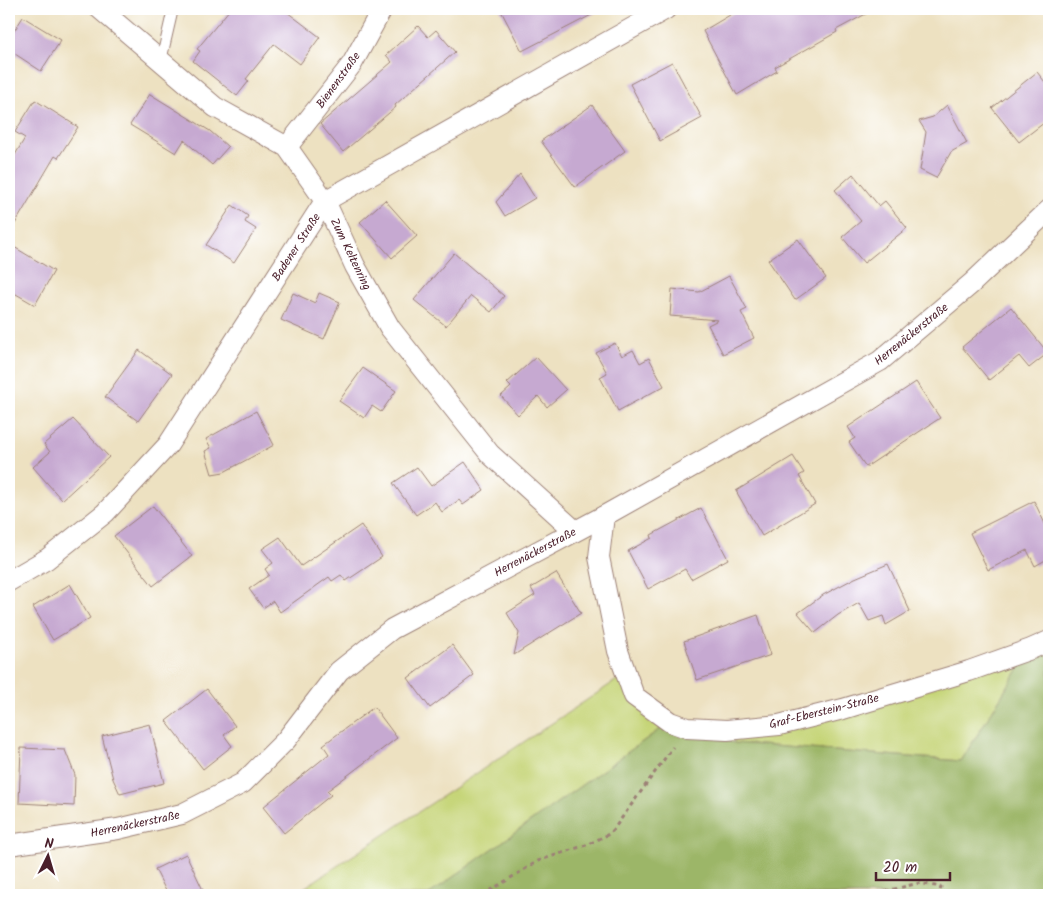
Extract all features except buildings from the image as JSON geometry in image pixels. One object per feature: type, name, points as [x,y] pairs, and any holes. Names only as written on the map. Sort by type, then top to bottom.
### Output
[{"type":"street","name":"Zum Keltenring","points":[[100,9],[215,107],[287,147],[325,201],[355,266],[390,328],[490,454],[574,530]]},
{"type":"street","name":"Bienenstraße","points":[[287,147],[352,64],[382,9]]},
{"type":"street","name":"Badener Straße","points":[[9,581],[47,559],[105,513],[168,446],[325,201],[666,9]]},
{"type":"street","name":"Herrenäckerstraße","points":[[9,847],[118,828],[182,814],[243,783],[286,740],[339,671],[392,629],[574,530],[604,516],[880,361],[971,284],[1049,210]]},
{"type":"street","name":"Graf-Eberstein-Straße","points":[[604,516],[599,557],[618,651],[634,696],[670,722],[687,728],[728,730],[779,725],[843,709],[969,671],[1049,641]]},
{"type":"lane","points":[[161,61],[173,9]]},
{"type":"path","points":[[483,895],[538,861],[589,844],[611,833],[687,728]]},
{"type":"path","points":[[870,895],[919,883],[941,887],[939,895]]},
{"type":"green space","points":[[1049,641],[1049,895],[428,895],[670,722],[735,743],[961,761],[1031,649]]},
{"type":"green space","points":[[1031,649],[961,761],[735,743],[727,730]]},
{"type":"green space","points":[[626,674],[670,722],[428,895],[316,895],[304,888]]}]
